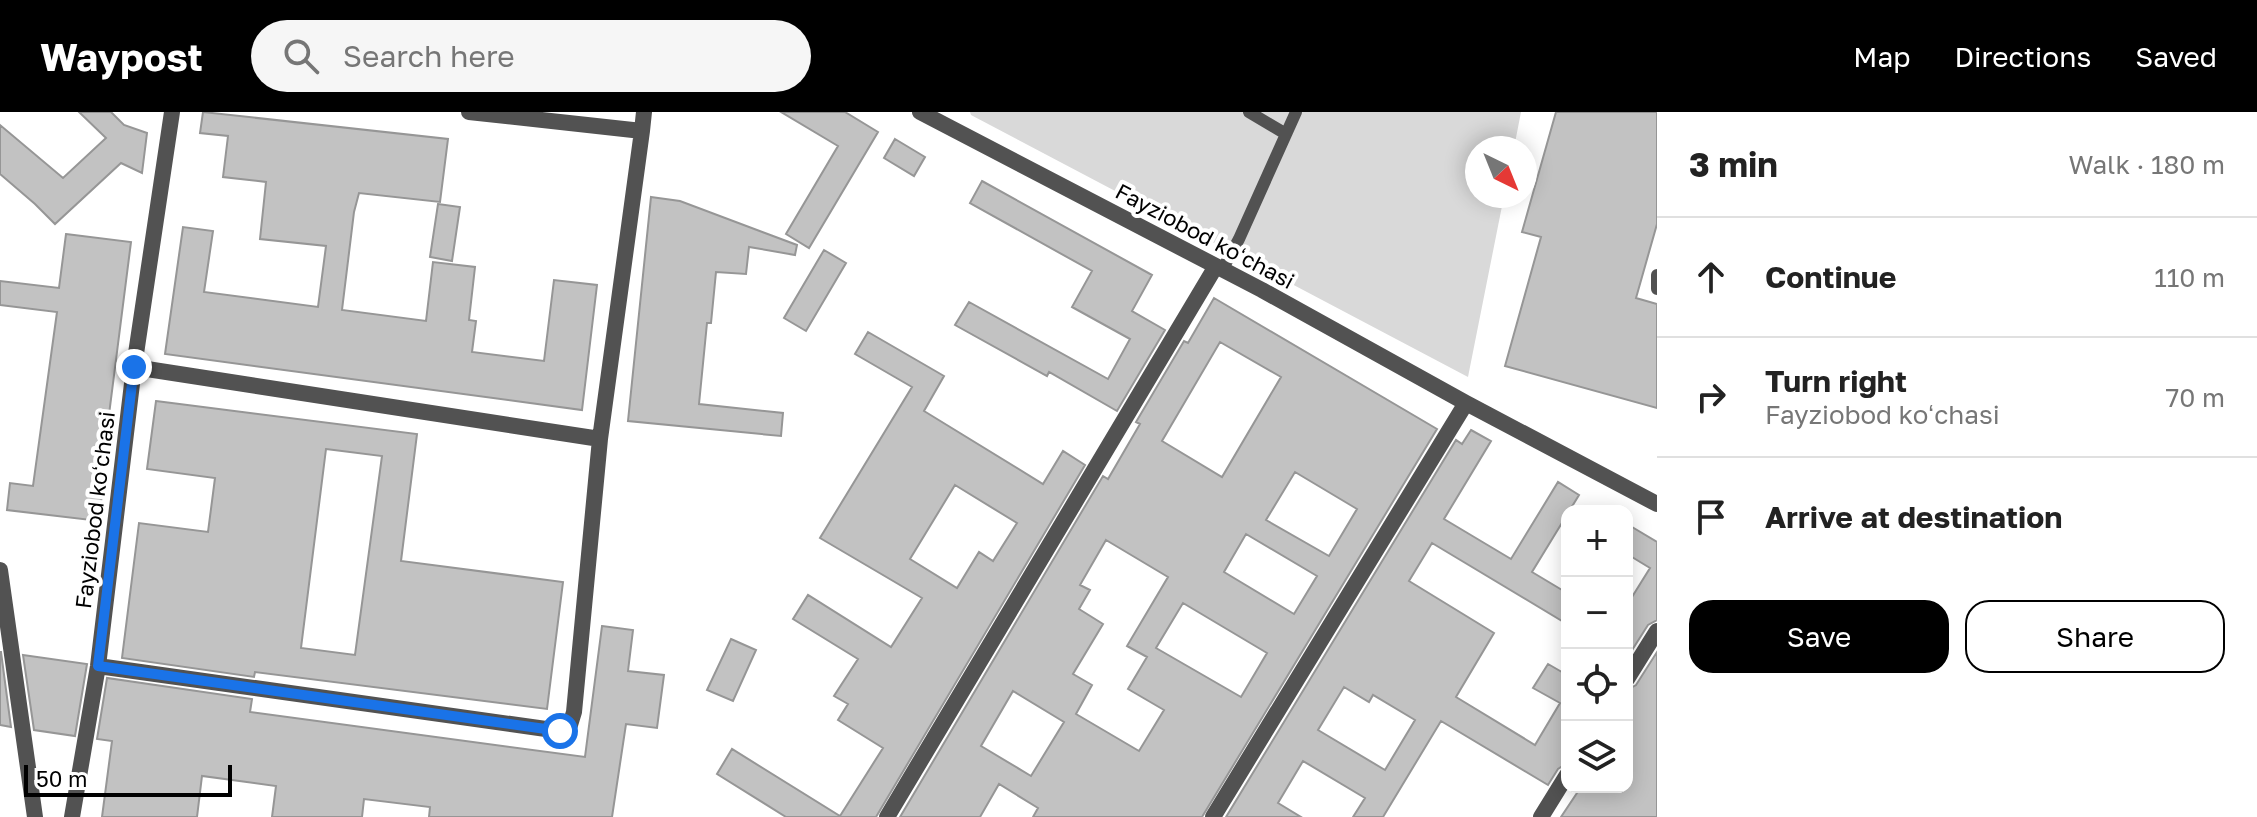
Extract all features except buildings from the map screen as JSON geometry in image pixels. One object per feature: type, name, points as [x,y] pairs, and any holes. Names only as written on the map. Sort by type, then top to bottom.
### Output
[{"type":"street","name":"Fayziobod koʻchasi","points":[[72,817],[98,666],[134,367],[172,112]]},
{"type":"street","points":[[469,112],[642,131]]},
{"type":"street","points":[[98,666],[566,730],[574,712],[600,439],[644,112]]},
{"type":"street","name":"Fayziobod koʻchasi","points":[[920,112],[1262,290],[1657,504]]},
{"type":"street","points":[[887,817],[1219,268]]},
{"type":"street","points":[[134,367],[600,439]]},
{"type":"street","points":[[1213,817],[1466,403]]},
{"type":"street","points":[[0,570],[35,817]]},
{"type":"street","points":[[1633,669],[1657,631]]},
{"type":"street","points":[[1541,817],[1561,785]]},
{"type":"lane","points":[[1249,112],[1286,134]]},
{"type":"lane","points":[[1219,268],[1296,112]]},
{"type":"lane","points":[[1657,275],[1657,289]]},
{"type":"shaded area","points":[[970,112],[1521,112],[1516,136],[1465,136],[1465,208],[1502,208],[1468,377]]},
{"type":"route","points":[[134,367],[98,666],[560,731]]}]
